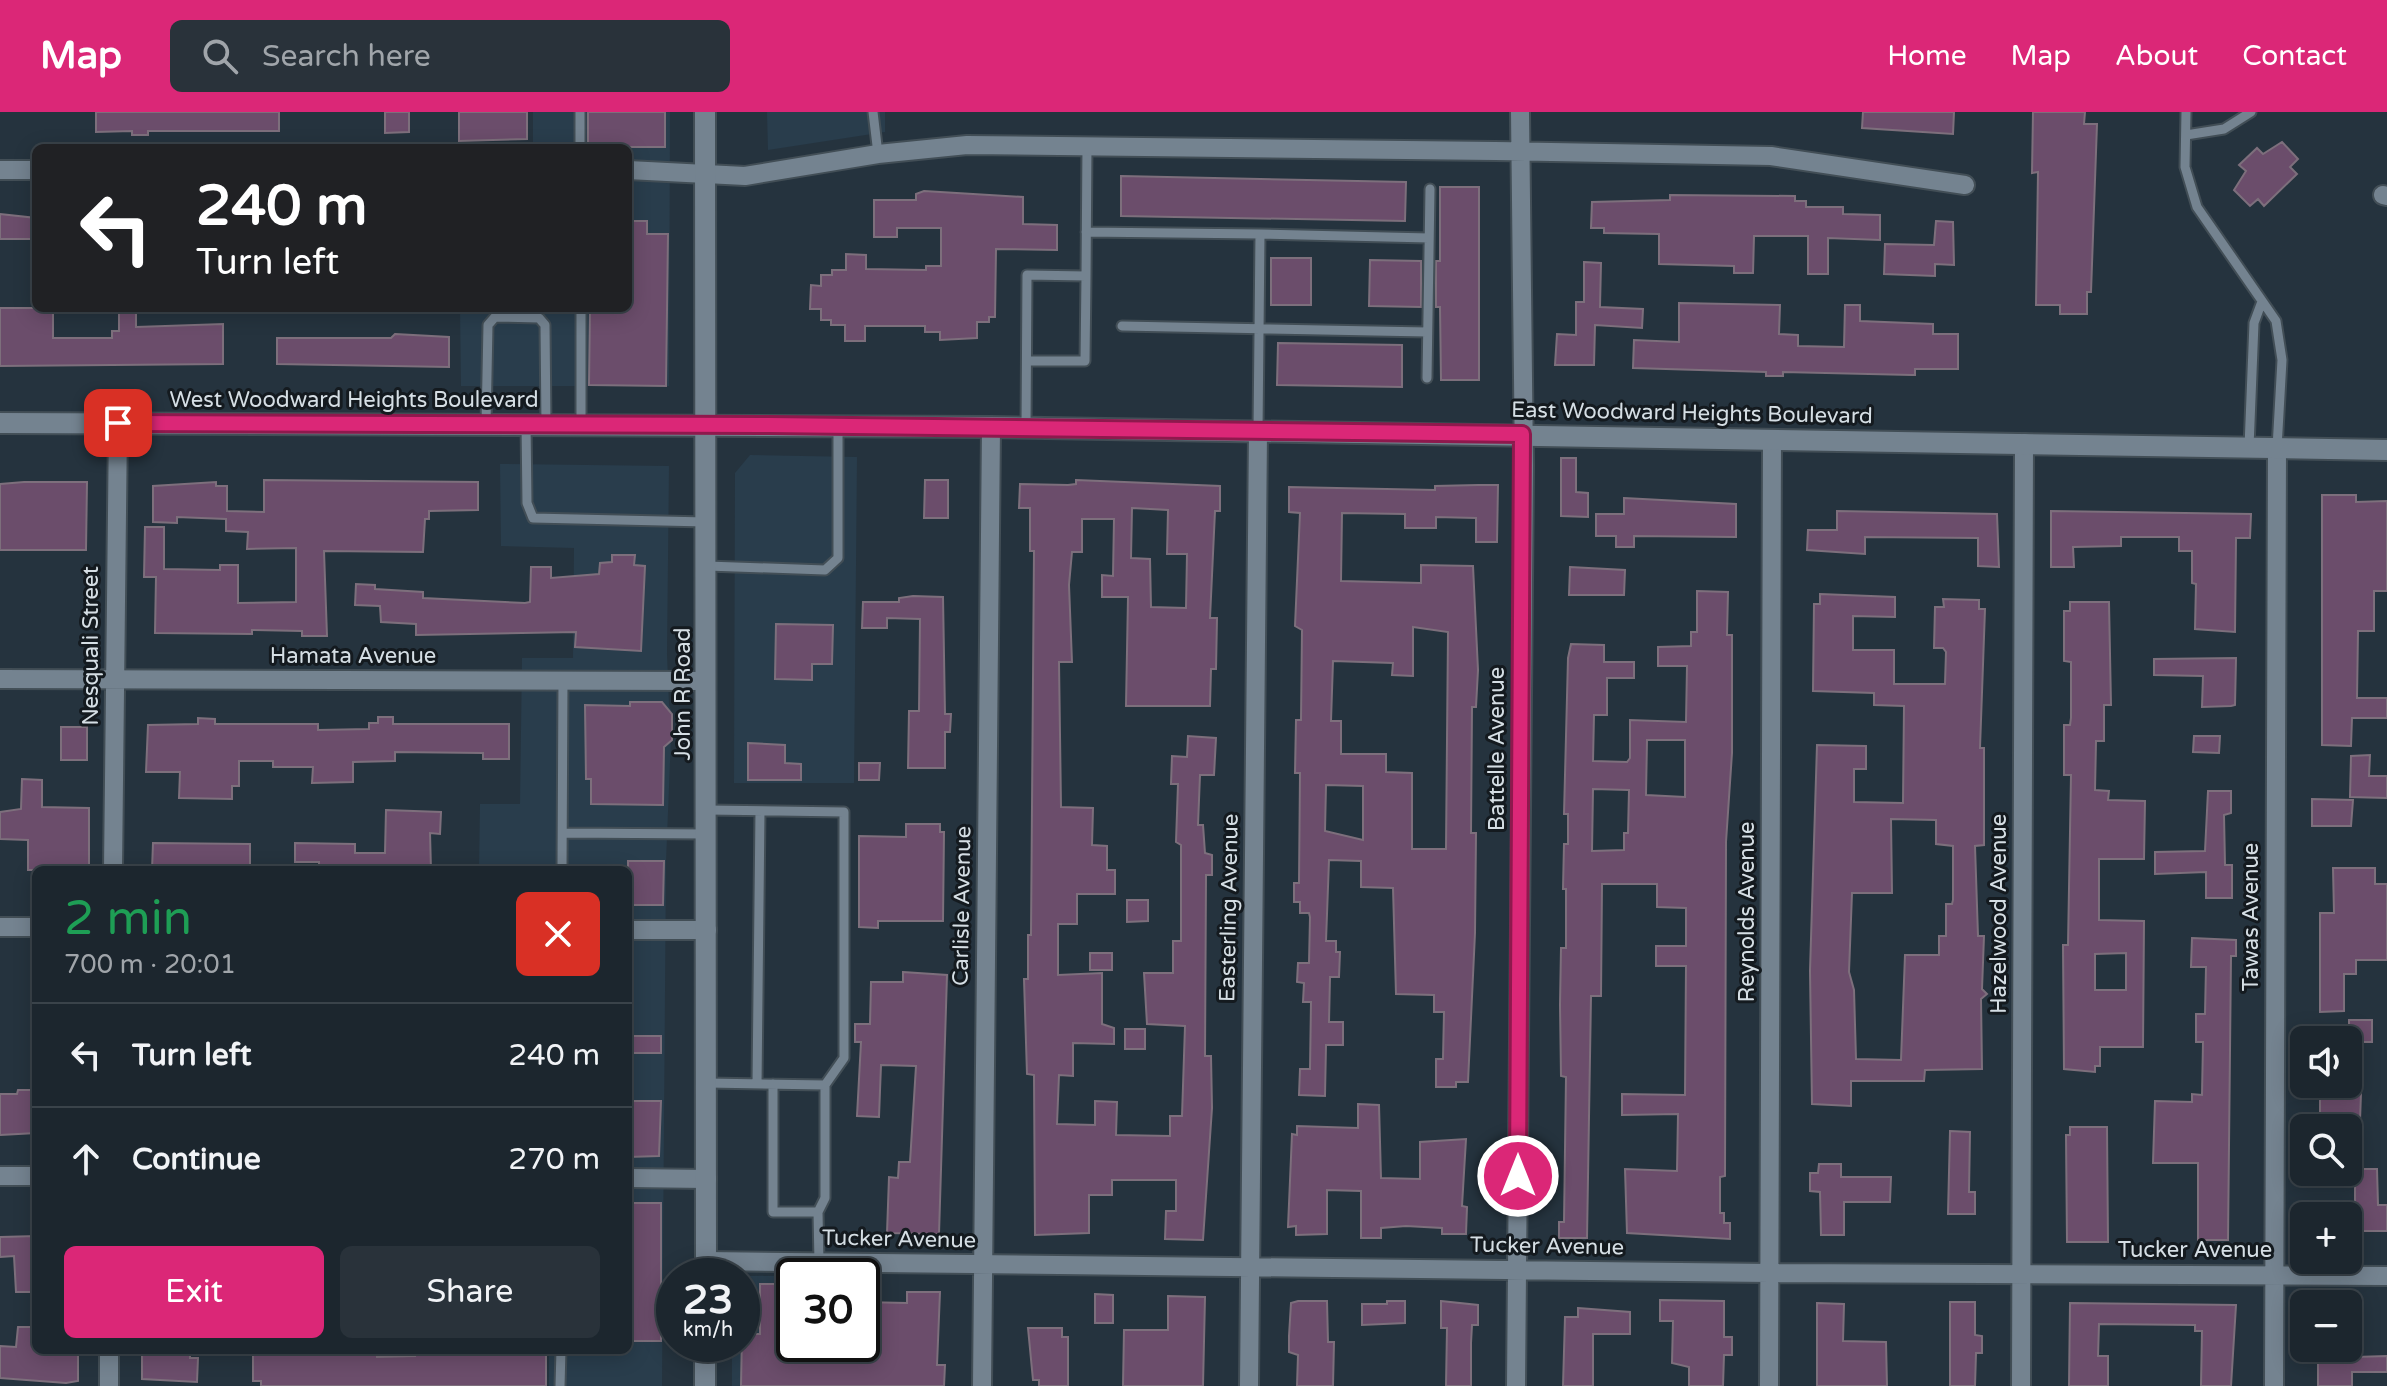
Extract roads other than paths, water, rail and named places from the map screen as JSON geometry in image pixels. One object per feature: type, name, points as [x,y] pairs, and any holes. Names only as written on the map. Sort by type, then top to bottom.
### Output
[{"type":"street","name":"John R Road","points":[[705,112],[708,425],[706,1258]]},
{"type":"street","name":"Battelle Avenue","points":[[1516,1386],[1522,434],[1520,112]]},
{"type":"street","points":[[632,170],[745,176],[878,154],[967,145],[1087,146],[1771,156],[1965,185]]},
{"type":"street","points":[[0,170],[32,170]]},
{"type":"street","name":"West Woodward Heights Boulevard","points":[[0,423],[708,425]]},
{"type":"street","name":"Nesquali Street","points":[[113,866],[118,423]]},
{"type":"street","name":"East Woodward Heights Boulevard","points":[[708,425],[1522,434],[2387,450]]},
{"type":"street","name":"Carlisle Avenue","points":[[982,1386],[991,427]]},
{"type":"street","name":"Easterling Avenue","points":[[1249,1386],[1258,431]]},
{"type":"street","name":"Reynolds Avenue","points":[[1769,1386],[1772,439]]},
{"type":"street","name":"Hazelwood Avenue","points":[[2021,1386],[2024,443]]},
{"type":"street","name":"Tawas Avenue","points":[[2274,1386],[2277,448]]},
{"type":"street","name":"Hamata Avenue","points":[[0,679],[706,681]]},
{"type":"street","points":[[0,927],[32,927]]},
{"type":"street","points":[[632,930],[707,930]]},
{"type":"street","points":[[0,1176],[32,1176]]},
{"type":"street","points":[[632,1178],[707,1179]]},
{"type":"street","name":"Tucker Avenue","points":[[880,1263],[2387,1276]]},
{"type":"street","points":[[109,1354],[109,1386]]},
{"type":"street","points":[[705,1362],[705,1386]]},
{"type":"lane","points":[[580,112],[580,144]]},
{"type":"lane","points":[[873,112],[873,136],[878,154]]},
{"type":"lane","points":[[2186,112],[2185,167],[2197,207],[2261,304],[2276,321],[2280,339],[2281,412],[2277,448]]},
{"type":"lane","points":[[2186,135],[2224,129],[2251,112]]},
{"type":"lane","points":[[1027,361],[1085,361],[1087,146]]},
{"type":"lane","points":[[1427,378],[1430,189]]},
{"type":"lane","points":[[1086,232],[1429,238]]},
{"type":"lane","points":[[1258,431],[1260,234]]},
{"type":"lane","points":[[1026,428],[1027,275],[1086,276]]},
{"type":"lane","points":[[2249,447],[2254,323],[2261,304]]},
{"type":"lane","points":[[581,312],[581,425]]},
{"type":"lane","points":[[486,424],[488,325],[495,317],[539,318],[545,325],[527,503],[533,518],[707,522]]},
{"type":"lane","points":[[1122,326],[1427,332]]},
{"type":"lane","points":[[707,566],[825,570],[833,565],[838,558],[838,426]]},
{"type":"lane","points":[[562,866],[563,680]]},
{"type":"lane","points":[[707,810],[844,812],[844,1058],[825,1085],[825,1198],[818,1212],[819,1258]]},
{"type":"lane","points":[[757,1084],[760,811]]},
{"type":"lane","points":[[563,833],[707,834]]},
{"type":"lane","points":[[708,1083],[825,1085]]},
{"type":"lane","points":[[773,1084],[773,1212],[818,1212]]},
{"type":"lane","points":[[560,1386],[561,1354]]}]
